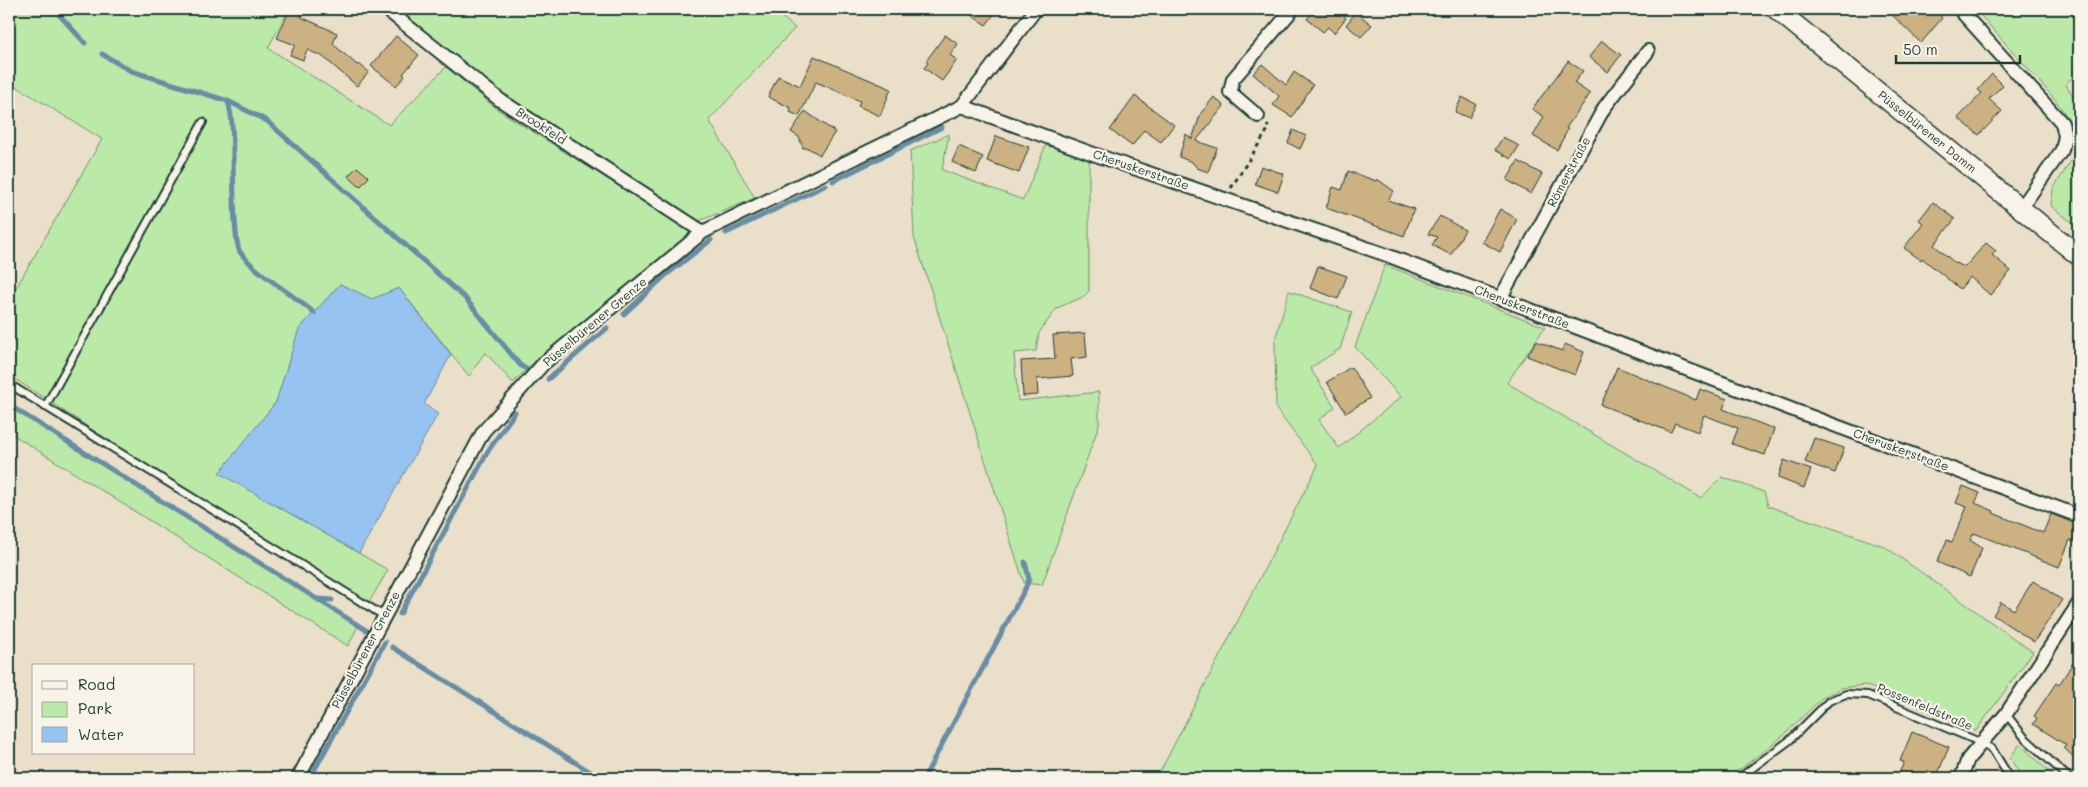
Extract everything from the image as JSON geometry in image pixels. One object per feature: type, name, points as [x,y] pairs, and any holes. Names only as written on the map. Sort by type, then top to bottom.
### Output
[{"type":"main road","name":"Püsselbürener Damm","points":[[1776,9],[2079,256]]},
{"type":"street","name":"Brookfeld","points":[[386,9],[500,100],[703,232]]},
{"type":"street","name":"Püsselbürener Grenze","points":[[298,778],[483,432],[544,363],[703,232],[962,106],[1036,9]]},
{"type":"street","points":[[1258,116],[1230,92],[1233,79],[1293,9]]},
{"type":"street","points":[[1959,9],[2062,123],[2065,136],[2062,150],[2021,208]]},
{"type":"street","name":"Römerstraße","points":[[1500,299],[1604,108],[1648,52]]},
{"type":"street","name":"Cheruskerstraße","points":[[962,106],[1381,253],[2079,516]]},
{"type":"street","points":[[1961,778],[1968,759],[2006,714],[2079,603]]},
{"type":"lane","points":[[45,407],[203,122]]},
{"type":"lane","points":[[9,384],[384,616]]},
{"type":"lane","name":"Possenfeldstraße","points":[[1739,778],[1790,740],[1829,701],[1846,694],[1868,694],[1982,743]]},
{"type":"lane","points":[[2006,714],[2025,738],[2069,778]]},
{"type":"lane","points":[[1982,743],[1992,749],[2010,778]]},
{"type":"path","points":[[1225,199],[1269,128],[1258,116]]},
{"type":"green space","points":[[9,9],[289,9],[268,48],[389,125],[446,67],[497,109],[691,232],[536,360],[513,383],[485,352],[469,376],[399,288],[372,299],[340,284],[299,329],[276,402],[220,473],[388,570],[368,604],[178,486],[9,375],[9,300],[102,139],[9,82]]},
{"type":"green space","points":[[398,9],[772,9],[795,28],[709,120],[755,198],[699,221],[503,95]]},
{"type":"green space","points":[[1975,9],[2079,9],[2079,72],[2065,84],[2079,105],[2079,228],[2051,206],[2053,189],[2076,153],[2076,130],[2054,98]]},
{"type":"green space","points":[[949,134],[942,170],[1023,200],[1046,145],[1089,160],[1089,291],[1083,297],[1057,308],[1039,333],[1036,351],[1014,353],[1018,401],[1099,392],[1099,425],[1042,585],[1024,583],[914,237],[910,151]]},
{"type":"green space","points":[[1385,265],[1545,327],[1507,383],[1701,498],[1722,477],[1764,492],[1768,506],[1884,546],[2033,652],[1976,731],[1865,685],[1841,688],[1822,698],[1783,736],[1729,778],[1168,778],[1159,774],[1318,465],[1276,409],[1275,340],[1289,291],[1352,312],[1340,349],[1310,368],[1335,407],[1319,420],[1339,448],[1401,397],[1355,347]]},
{"type":"green space","points":[[9,405],[359,624],[348,646],[9,432]]},
{"type":"green space","points":[[2020,744],[2056,778],[2022,778],[2010,758]]},
{"type":"water","points":[[340,284],[372,299],[399,288],[451,355],[424,404],[438,414],[359,553],[219,473],[276,402],[299,329]]},
{"type":"building","points":[[290,9],[303,13],[301,17],[337,33],[333,44],[357,65],[359,64],[369,72],[357,86],[322,56],[307,50],[303,60],[290,55],[295,45],[277,38]]},
{"type":"building","points":[[962,9],[998,9],[986,25]]},
{"type":"building","points":[[1315,9],[1336,9],[1346,18],[1334,33],[1328,27],[1323,32],[1307,19]]},
{"type":"building","points":[[1886,9],[1934,9],[1942,18],[1921,43]]},
{"type":"building","points":[[1356,12],[1372,25],[1361,37],[1346,25]]},
{"type":"building","points":[[945,35],[958,44],[950,55],[957,60],[942,81],[924,68],[928,63],[926,61]]},
{"type":"building","points":[[396,36],[419,55],[403,74],[405,76],[396,86],[371,66]]},
{"type":"building","points":[[1602,41],[1621,55],[1608,72],[1589,57]]},
{"type":"building","points":[[814,56],[891,89],[880,116],[858,106],[860,101],[816,82],[799,116],[790,112],[791,108],[768,97],[778,76],[800,86]]},
{"type":"building","points":[[1568,61],[1583,71],[1574,83],[1590,94],[1566,128],[1568,129],[1557,150],[1533,136],[1544,117],[1532,109]]},
{"type":"building","points":[[1262,64],[1286,85],[1294,72],[1313,85],[1292,117],[1273,105],[1279,96],[1253,74]]},
{"type":"building","points":[[1992,74],[2003,85],[1989,99],[2002,111],[1979,135],[1958,118],[1982,93],[1978,90]]},
{"type":"building","points":[[1135,96],[1174,125],[1161,142],[1144,130],[1132,146],[1110,130]]},
{"type":"building","points":[[1214,97],[1224,106],[1196,141],[1217,148],[1208,172],[1197,168],[1192,162],[1179,157],[1186,134],[1192,139],[1201,113]]},
{"type":"building","points":[[1462,97],[1476,104],[1469,118],[1455,112]]},
{"type":"building","points":[[805,111],[835,132],[820,155],[808,148],[803,148],[799,137],[791,132]]},
{"type":"building","points":[[1293,130],[1306,136],[1300,149],[1288,143]]},
{"type":"building","points":[[996,136],[1029,147],[1019,173],[987,161]]},
{"type":"building","points":[[1503,137],[1519,146],[1511,159],[1495,150]]},
{"type":"building","points":[[959,146],[983,157],[976,173],[952,162]]},
{"type":"building","points":[[1518,161],[1542,174],[1531,194],[1507,180]]},
{"type":"building","points":[[1261,166],[1284,174],[1278,192],[1255,184]]},
{"type":"building","points":[[357,167],[369,177],[360,187],[348,176]]},
{"type":"building","points":[[1348,171],[1376,181],[1377,179],[1394,191],[1388,200],[1414,209],[1404,236],[1326,208],[1333,187],[1342,190]]},
{"type":"building","points":[[1933,202],[1955,219],[1934,245],[1955,263],[1965,267],[1986,243],[1996,251],[1992,255],[2011,271],[1990,295],[1970,277],[1960,289],[1922,258],[1921,260],[1904,248],[1923,223],[1919,220]]},
{"type":"building","points":[[1500,209],[1517,219],[1500,252],[1482,242]]},
{"type":"building","points":[[1440,216],[1465,230],[1451,255],[1432,245],[1437,237],[1428,234]]},
{"type":"building","points":[[1318,266],[1347,276],[1338,299],[1310,288]]},
{"type":"building","points":[[1085,333],[1087,357],[1071,359],[1073,376],[1037,379],[1038,395],[1023,396],[1021,361],[1055,359],[1053,335]]},
{"type":"building","points":[[1536,341],[1562,351],[1565,344],[1584,352],[1575,375],[1527,356]]},
{"type":"building","points":[[1351,367],[1370,398],[1346,413],[1327,382]]},
{"type":"building","points":[[1617,367],[1696,400],[1700,389],[1727,399],[1723,409],[1774,429],[1765,455],[1732,444],[1738,428],[1704,415],[1698,432],[1675,423],[1671,432],[1601,405]]},
{"type":"building","points":[[1814,438],[1844,448],[1835,473],[1805,462]]},
{"type":"building","points":[[1784,460],[1811,470],[1804,488],[1778,478]]},
{"type":"building","points":[[1963,486],[1980,493],[1975,503],[1994,511],[1993,513],[2043,533],[2051,514],[2079,525],[2079,544],[2070,540],[2059,567],[1974,533],[1970,540],[1982,548],[1970,577],[1937,562],[1947,540],[1952,542],[1967,507],[1956,503]]},
{"type":"building","points":[[2033,581],[2062,600],[2034,642],[1993,615],[2001,602],[2014,610]]},
{"type":"building","points":[[2079,653],[2079,712],[2074,721],[2079,724],[2079,762],[2064,748],[2066,745],[2033,724],[2037,718],[2034,716],[2056,683],[2059,685]]},
{"type":"building","points":[[1912,732],[1949,747],[1936,778],[1897,778],[1904,762],[1900,761]]},
{"type":"waterway","points":[[54,9],[85,43]]},
{"type":"waterway","points":[[102,54],[131,71],[228,101],[267,121],[466,299],[520,365],[526,369]]},
{"type":"waterway","points":[[228,101],[232,124],[237,244],[240,252],[265,276],[314,313]]},
{"type":"waterway","points":[[833,181],[942,127]]},
{"type":"waterway","points":[[726,233],[826,185]]},
{"type":"waterway","points":[[624,314],[666,275],[711,240]]},
{"type":"waterway","points":[[548,379],[607,328]]},
{"type":"waterway","points":[[9,405],[366,630]]},
{"type":"waterway","points":[[400,614],[488,451],[515,412]]},
{"type":"waterway","points":[[924,778],[1025,589],[1029,579],[1025,562]]},
{"type":"waterway","points":[[318,599],[332,600]]},
{"type":"waterway","points":[[310,778],[385,642]]},
{"type":"waterway","points":[[392,647],[600,778]]}]
